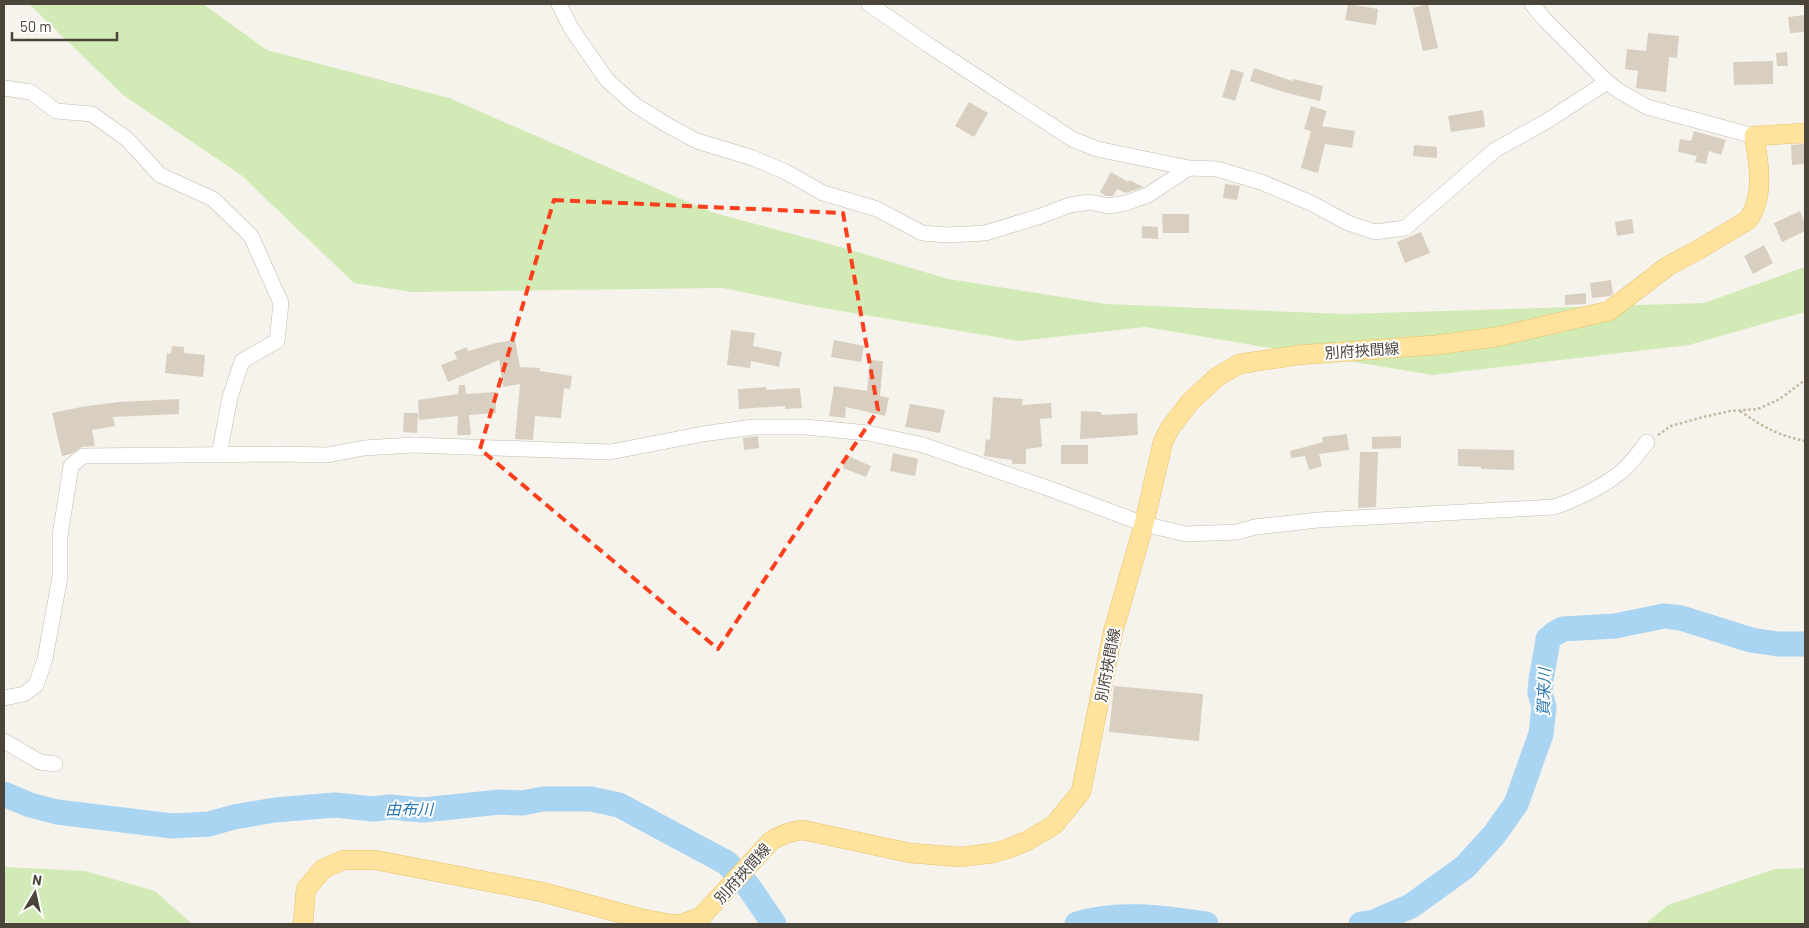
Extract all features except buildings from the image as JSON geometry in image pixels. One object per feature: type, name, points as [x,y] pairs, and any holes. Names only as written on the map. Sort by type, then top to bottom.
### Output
[{"type":"main road","points":[[1754,136],[1805,133]]},
{"type":"main road","name":"別府挾間線","points":[[303,924],[306,890],[323,869],[343,860],[375,860],[542,892],[662,923],[682,924],[701,918],[771,841],[779,836],[803,830],[910,853],[960,858],[993,853],[1027,841],[1054,825],[1081,792],[1113,632],[1144,524],[1163,442],[1170,428],[1190,402],[1217,377],[1240,364],[1298,355],[1436,345],[1496,337],[1609,311],[1668,266],[1748,220],[1754,212],[1758,187],[1759,165],[1754,136]]},
{"type":"street","points":[[559,4],[576,34],[607,80],[635,105],[697,141],[753,158],[786,172],[823,193],[877,209],[922,233],[948,235],[986,233],[1041,216],[1070,204],[1089,202],[1109,206],[1126,203],[1148,195],[1189,168]]},
{"type":"street","points":[[869,4],[926,44],[1072,139],[1097,149],[1189,168],[1217,169],[1261,182],[1311,203],[1348,223],[1375,232],[1405,228],[1495,150],[1547,121],[1607,82]]},
{"type":"street","points":[[1532,4],[1545,20],[1619,92],[1646,107],[1754,136]]},
{"type":"street","points":[[4,88],[32,92],[56,111],[92,114],[127,139],[160,175],[213,199],[251,236],[281,303],[277,340],[242,361],[230,397],[219,455]]},
{"type":"street","points":[[4,698],[24,694],[36,685],[45,659],[60,577],[60,536],[70,466],[82,456],[327,455],[364,448],[413,445],[610,452],[703,434],[753,427],[805,427],[868,433],[922,445],[1053,490],[1144,524],[1186,534],[1237,532],[1255,527],[1318,520],[1554,507],[1574,500],[1622,472],[1647,442]]},
{"type":"street","points":[[4,740],[40,762],[55,764]]},
{"type":"path","points":[[1647,442],[1671,426],[1730,411],[1758,409],[1780,399],[1805,380]]},
{"type":"path","points":[[1739,410],[1778,434],[1805,441]]},
{"type":"highlighted area","points":[[554,200],[843,213],[878,410],[718,649],[480,449]]},
{"type":"green space","points":[[29,4],[203,4],[267,50],[449,98],[711,212],[844,248],[948,279],[1106,304],[1344,314],[1704,303],[1805,267],[1805,312],[1689,345],[1432,375],[1145,327],[1019,341],[811,306],[723,288],[412,292],[354,283],[241,175],[123,95]]},
{"type":"green space","points":[[4,867],[85,871],[155,891],[192,924],[12,924],[4,920]]},
{"type":"green space","points":[[1805,868],[1805,924],[1645,924],[1668,905],[1775,869]]},
{"type":"waterway","name":"賀来川","points":[[1361,924],[1374,922],[1411,906],[1465,867],[1494,835],[1516,804],[1541,734],[1544,707],[1540,693],[1541,680],[1548,639],[1554,634],[1563,629],[1615,626],[1664,616],[1681,618],[1751,640],[1778,644],[1805,644]]},
{"type":"waterway","name":"由布川","points":[[4,794],[30,805],[57,812],[172,826],[209,824],[234,817],[275,810],[335,805],[373,809],[390,807],[423,810],[500,802],[522,803],[543,799],[591,799],[619,805],[727,863],[748,886],[774,924]]},
{"type":"waterway","name":"賀来川","points":[[1077,924],[1093,920],[1125,917],[1158,918],[1206,924]]}]
